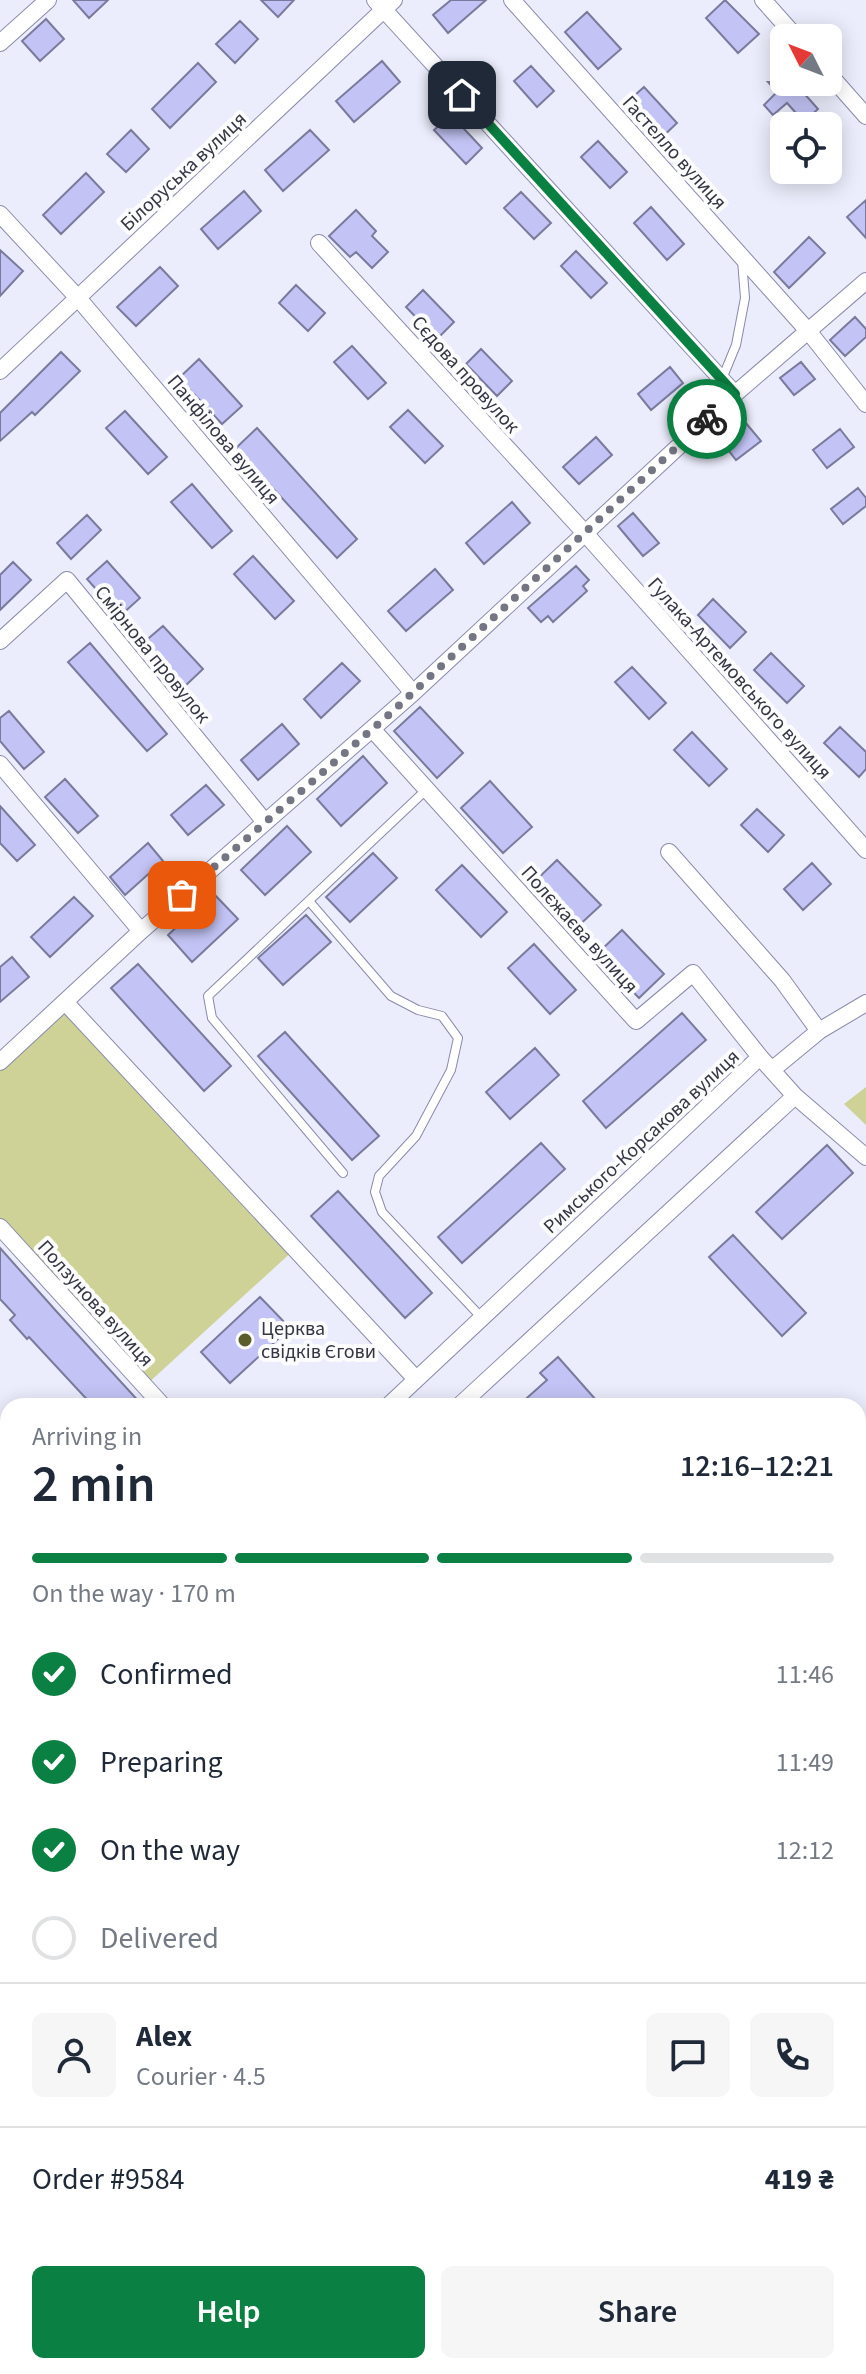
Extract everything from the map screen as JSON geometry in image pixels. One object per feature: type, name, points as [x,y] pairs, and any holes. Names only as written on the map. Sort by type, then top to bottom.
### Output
[{"type":"street","points":[[0,43],[48,0]]},
{"type":"street","name":"Гастелло вулиця","points":[[512,0],[809,332]]},
{"type":"street","points":[[763,0],[784,24]]},
{"type":"street","points":[[384,3],[735,394]]},
{"type":"street","name":"Білоруська вулиця","points":[[0,371],[384,3]]},
{"type":"street","points":[[842,89],[866,116]]},
{"type":"street","name":"Панфілова вулиця","points":[[0,214],[78,298],[413,693]]},
{"type":"street","name":"Сєдова провулок","points":[[319,243],[584,532]]},
{"type":"street","points":[[0,1062],[141,931],[373,730],[735,394],[866,281]]},
{"type":"street","points":[[809,332],[866,404]]},
{"type":"street","name":"Гулака-Артемовського вулиця","points":[[584,532],[866,850]]},
{"type":"street","name":"Смірнова провулок","points":[[0,641],[67,580],[265,822]]},
{"type":"street","name":"Полєжаєва вулиця","points":[[373,730],[636,1021],[693,973],[760,1057]]},
{"type":"street","points":[[0,764],[141,931]]},
{"type":"street","points":[[669,852],[782,980],[819,1031]]},
{"type":"street","points":[[65,1002],[416,1379]]},
{"type":"street","points":[[773,1069],[819,1031],[866,1003]]},
{"type":"street","name":"Римського-Корсакова вулиця","points":[[396,1398],[760,1057],[795,1096],[866,1157]]},
{"type":"street","points":[[468,1398],[795,1096]]},
{"type":"street","name":"Ползунова вулиця","points":[[0,1227],[156,1398]]},
{"type":"lane","points":[[721,379],[736,345],[745,298],[741,257]]},
{"type":"lane","points":[[343,1173],[212,1018],[208,996],[427,789]]},
{"type":"lane","points":[[309,901],[391,996],[418,1010],[442,1016],[458,1038],[451,1070],[416,1136],[379,1176],[375,1192],[382,1212],[482,1318]]},
{"type":"green space","points":[[65,1002],[295,1249],[145,1386],[0,1227],[0,1062]]},
{"type":"green space","points":[[866,1087],[866,1125],[844,1104]]},
{"type":"building","points":[[73,0],[108,0],[89,18]]},
{"type":"building","points":[[261,0],[294,0],[278,17]]},
{"type":"building","points":[[451,0],[486,0],[448,33],[433,15]]},
{"type":"building","points":[[725,0],[759,34],[738,53],[706,18]]},
{"type":"building","points":[[587,12],[621,49],[598,69],[565,32]]},
{"type":"building","points":[[46,19],[64,39],[40,61],[22,41]]},
{"type":"building","points":[[240,21],[258,39],[235,63],[216,44]]},
{"type":"building","points":[[382,61],[400,82],[354,122],[336,101]]},
{"type":"building","points":[[198,63],[216,82],[170,128],[152,109]]},
{"type":"building","points":[[531,66],[554,91],[537,107],[514,81]]},
{"type":"building","points":[[644,87],[677,123],[657,142],[624,105]]},
{"type":"building","points":[[773,96],[806,96],[818,109],[815,112],[795,112],[787,103],[776,112],[770,112],[764,105]]},
{"type":"building","points":[[451,115],[482,148],[466,164],[434,130]]},
{"type":"building","points":[[131,130],[149,149],[126,172],[107,154]]},
{"type":"building","points":[[310,130],[329,150],[283,191],[265,170]]},
{"type":"building","points":[[598,141],[627,172],[610,188],[581,157]]},
{"type":"building","points":[[86,173],[104,192],[61,234],[43,215]]},
{"type":"building","points":[[244,191],[261,211],[218,249],[201,229]]},
{"type":"building","points":[[521,192],[551,223],[534,239],[504,208]]},
{"type":"building","points":[[866,200],[866,238],[847,217]]},
{"type":"building","points":[[651,207],[684,244],[667,260],[634,223]]},
{"type":"building","points":[[356,210],[376,231],[372,236],[388,252],[372,268],[356,252],[350,257],[329,236]]},
{"type":"building","points":[[809,237],[825,253],[789,288],[774,272]]},
{"type":"building","points":[[0,250],[23,271],[0,296]]},
{"type":"building","points":[[576,251],[607,283],[591,298],[561,266]]},
{"type":"building","points":[[160,267],[178,286],[136,326],[117,307]]},
{"type":"building","points":[[296,285],[325,313],[308,331],[279,303]]},
{"type":"building","points":[[423,290],[454,322],[437,339],[406,307]]},
{"type":"building","points":[[855,317],[866,329],[866,337],[845,356],[830,340]]},
{"type":"building","points":[[352,346],[386,383],[368,399],[334,362]]},
{"type":"building","points":[[481,349],[512,381],[497,396],[466,364]]},
{"type":"building","points":[[61,352],[80,371],[35,415],[32,412],[0,441],[0,413]]},
{"type":"building","points":[[199,359],[242,406],[222,424],[179,378]]},
{"type":"building","points":[[801,362],[815,379],[794,395],[780,378]]},
{"type":"building","points":[[670,367],[683,383],[651,410],[638,394]]},
{"type":"building","points":[[408,410],[443,446],[425,463],[390,427]]},
{"type":"building","points":[[125,411],[167,457],[148,474],[106,428]]},
{"type":"building","points":[[745,422],[761,441],[736,460],[722,442]]},
{"type":"building","points":[[257,428],[357,539],[337,558],[236,448]]},
{"type":"building","points":[[840,429],[854,447],[827,468],[813,450]]},
{"type":"building","points":[[596,437],[612,455],[579,484],[563,467]]},
{"type":"building","points":[[192,484],[232,531],[212,548],[171,502]]},
{"type":"building","points":[[858,488],[866,498],[866,506],[843,524],[831,509]]},
{"type":"building","points":[[512,502],[530,523],[484,564],[466,543]]},
{"type":"building","points":[[633,513],[659,543],[643,556],[618,526]]},
{"type":"building","points":[[87,515],[101,530],[71,559],[57,543]]},
{"type":"building","points":[[253,556],[294,601],[275,619],[234,574]]},
{"type":"building","points":[[107,561],[140,598],[120,616],[87,579]]},
{"type":"building","points":[[13,562],[31,580],[0,610],[0,575]]},
{"type":"building","points":[[576,566],[589,580],[583,586],[587,591],[553,622],[548,616],[541,622],[528,608]]},
{"type":"building","points":[[435,569],[453,590],[406,631],[388,611]]},
{"type":"building","points":[[713,599],[746,632],[730,648],[698,615]]},
{"type":"building","points":[[163,626],[203,669],[184,687],[143,643]]},
{"type":"building","points":[[90,643],[167,734],[147,751],[68,662]]},
{"type":"building","points":[[771,653],[804,686],[787,703],[754,670]]},
{"type":"building","points":[[342,663],[360,681],[321,718],[304,699]]},
{"type":"building","points":[[632,667],[666,703],[649,719],[615,682]]},
{"type":"building","points":[[420,707],[463,753],[437,778],[394,731]]},
{"type":"building","points":[[9,711],[44,752],[24,769],[0,741],[0,718]]},
{"type":"building","points":[[282,724],[299,744],[258,780],[241,760]]},
{"type":"building","points":[[840,727],[866,752],[866,769],[859,777],[824,743]]},
{"type":"building","points":[[692,732],[727,769],[709,786],[674,750]]},
{"type":"building","points":[[363,756],[387,783],[341,826],[317,799]]},
{"type":"building","points":[[65,779],[98,816],[78,833],[45,797]]},
{"type":"building","points":[[490,781],[532,827],[503,853],[461,808]]},
{"type":"building","points":[[206,785],[224,805],[188,835],[171,815]]},
{"type":"building","points":[[0,806],[35,845],[17,861],[0,843]]},
{"type":"building","points":[[757,809],[784,835],[768,852],[741,825]]},
{"type":"building","points":[[287,826],[311,852],[265,895],[241,870]]},
{"type":"building","points":[[148,843],[163,861],[125,895],[110,877]]},
{"type":"building","points":[[373,853],[397,878],[350,922],[326,897]]},
{"type":"building","points":[[557,860],[601,905],[575,929],[532,884]]},
{"type":"building","points":[[812,863],[831,884],[803,910],[784,889]]},
{"type":"building","points":[[462,865],[507,912],[481,937],[436,890]]},
{"type":"building","points":[[213,893],[238,919],[192,962],[168,935]]},
{"type":"building","points":[[74,897],[93,916],[50,957],[31,937]]},
{"type":"building","points":[[306,915],[331,942],[283,985],[258,958]]},
{"type":"building","points":[[622,930],[664,974],[639,998],[597,954]]},
{"type":"building","points":[[534,944],[576,990],[550,1014],[508,968]]},
{"type":"building","points":[[12,957],[29,977],[0,1002],[0,967]]},
{"type":"building","points":[[138,964],[231,1066],[204,1091],[111,988]]},
{"type":"building","points":[[682,1013],[706,1040],[606,1128],[583,1101]]},
{"type":"building","points":[[285,1032],[379,1136],[352,1160],[258,1056]]},
{"type":"building","points":[[535,1048],[559,1075],[510,1119],[486,1092]]},
{"type":"building","points":[[541,1143],[565,1169],[462,1263],[438,1237]]},
{"type":"building","points":[[827,1145],[853,1173],[782,1239],[756,1212]]},
{"type":"building","points":[[338,1191],[432,1293],[405,1318],[311,1216]]},
{"type":"building","points":[[733,1235],[806,1313],[782,1336],[709,1257]]},
{"type":"building","points":[[0,1248],[136,1398],[86,1398],[10,1320],[15,1315],[0,1299]]},
{"type":"building","name":"Церква свідків Єгови","points":[[260,1297],[290,1328],[230,1383],[201,1352]]},
{"type":"building","points":[[558,1357],[594,1398],[527,1398],[547,1380],[540,1373]]},
{"type":"way so far","points":[[182,895],[393,711],[707,419]]},
{"type":"place","name":"Церква свідків Єгови","points":[[245,1340]]},
{"type":"route","points":[[462,95],[735,394],[707,419]]}]
